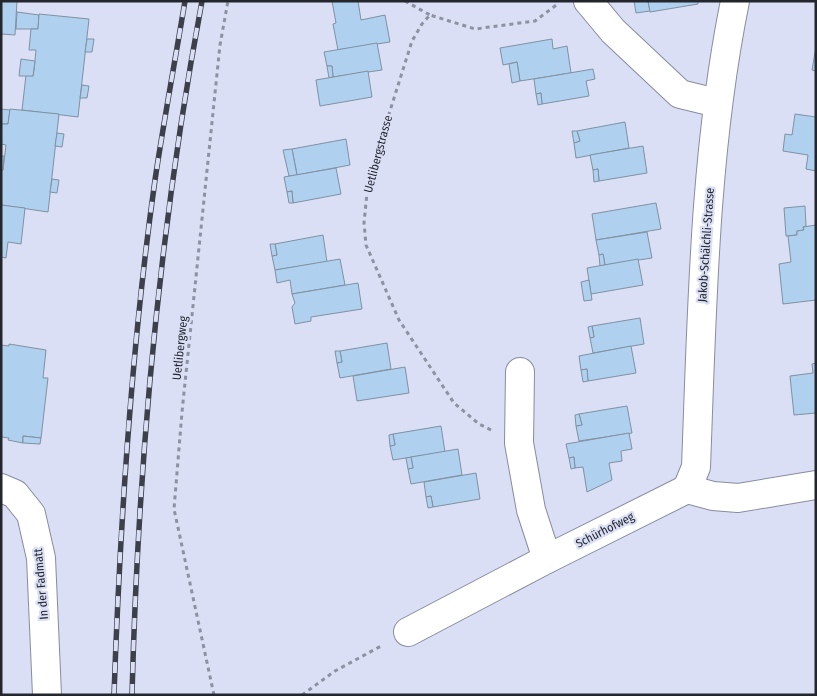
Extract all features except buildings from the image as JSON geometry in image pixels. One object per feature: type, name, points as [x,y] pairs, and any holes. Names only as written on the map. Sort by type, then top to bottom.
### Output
[{"type":"street","points":[[588,1],[613,31],[680,94],[717,103]]},
{"type":"street","name":"Jakob-Schälchli-Strasse","points":[[687,489],[696,467],[702,308],[717,103],[735,1]]},
{"type":"street","points":[[520,372],[519,442],[531,510],[547,559]]},
{"type":"street","points":[[687,489],[713,496],[738,498],[816,484]]},
{"type":"street","name":"In der Fadmatt","points":[[1,488],[15,494],[31,514],[41,558],[47,695]]},
{"type":"street","name":"Schürhofweg","points":[[408,632],[547,559],[687,489]]},
{"type":"path","name":"Uetlibergweg","points":[[214,695],[174,509],[182,412],[220,45],[228,1]]},
{"type":"path","points":[[405,1],[430,15],[475,30],[535,21],[561,1]]},
{"type":"path","name":"Uetlibergstrasse","points":[[430,15],[412,41],[377,152],[367,193],[364,222],[366,246],[399,320],[454,403],[479,424],[519,442]]},
{"type":"path","points":[[302,695],[335,671],[408,632]]},
{"type":"railway","points":[[114,695],[123,501],[139,308],[155,180],[185,1]]},
{"type":"railway","points":[[132,695],[139,520],[153,347],[174,173],[202,1]]}]
